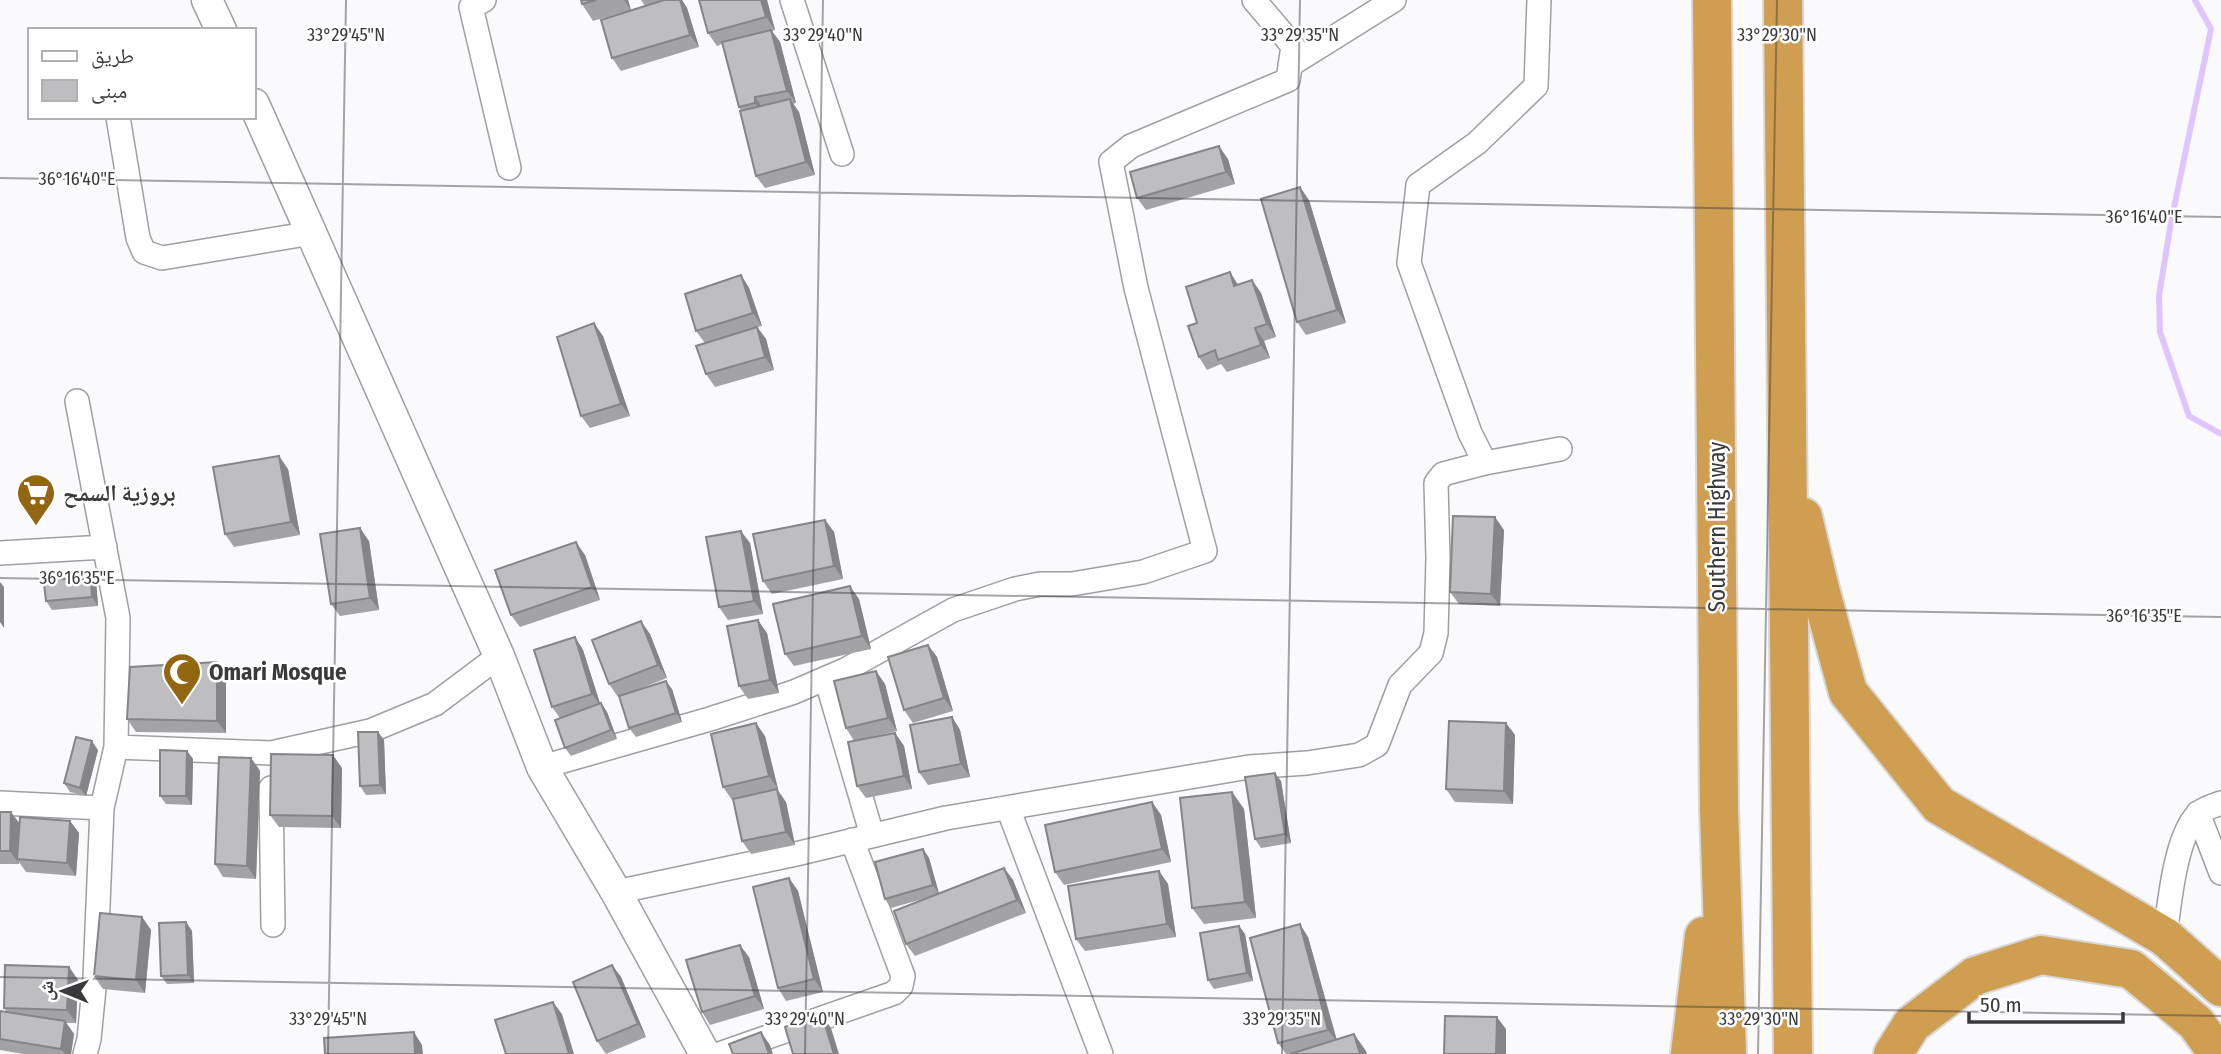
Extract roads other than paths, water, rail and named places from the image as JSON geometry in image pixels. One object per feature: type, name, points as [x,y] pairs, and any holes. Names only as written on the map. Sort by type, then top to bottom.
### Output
[{"type":"highway","name":"Southern Highway","points":[[1712,0],[1719,809],[1727,1054]]},
{"type":"highway","points":[[1783,0],[1793,1054]]},
{"type":"highway","points":[[1787,449],[1848,692],[1940,805],[2165,937],[2221,987]]},
{"type":"highway","points":[[1690,1054],[1719,809]]},
{"type":"highway","points":[[1893,1054],[1912,1024],[1975,976],[2041,955],[2131,970],[2196,1023],[2218,1054]]},
{"type":"street","points":[[207,0],[219,28]]},
{"type":"street","points":[[484,0],[471,8],[509,167]]},
{"type":"street","points":[[792,0],[842,154]]},
{"type":"street","points":[[542,767],[794,692],[845,670],[953,610],[1016,589],[1040,584],[1072,584],[1143,572],[1205,551],[1136,288],[1111,162],[1131,146],[1288,80],[1293,46],[1254,0]]},
{"type":"street","points":[[1290,65],[1394,0]]},
{"type":"street","points":[[1485,463],[1470,433],[1409,263],[1418,186],[1477,143],[1535,86],[1539,0]]},
{"type":"street","points":[[256,108],[499,656],[542,767],[616,892],[705,1054]]},
{"type":"street","points":[[118,119],[138,238],[144,252],[162,258],[312,233]]},
{"type":"street","points":[[76,401],[118,618],[116,747],[102,808],[95,978],[85,1054]]},
{"type":"street","points":[[616,892],[796,854],[946,818],[1249,767],[1307,763],[1359,755],[1377,745],[1400,685],[1431,653],[1436,633],[1436,483],[1443,474],[1560,449]]},
{"type":"street","points":[[0,553],[104,547]]},
{"type":"street","points":[[116,747],[271,753],[370,731],[435,704],[499,656]]},
{"type":"street","points":[[719,1054],[894,993],[901,986],[903,976],[862,837],[826,678]]},
{"type":"street","points":[[271,753],[273,925]]},
{"type":"street","points":[[0,803],[102,808]]},
{"type":"street","points":[[2165,937],[2174,874],[2188,826],[2198,813],[2221,803]]},
{"type":"street","points":[[1007,808],[1101,1054]]},
{"type":"street","points":[[2198,813],[2221,873]]},
{"type":"waterway","points":[[2195,0],[2211,29],[2171,222],[2159,296],[2160,332],[2189,416],[2221,434]]},
{"type":"place","name":"بروزية السمح","points":[[36,527]]},
{"type":"place","name":"Omari Mosque","points":[[182,706]]}]
